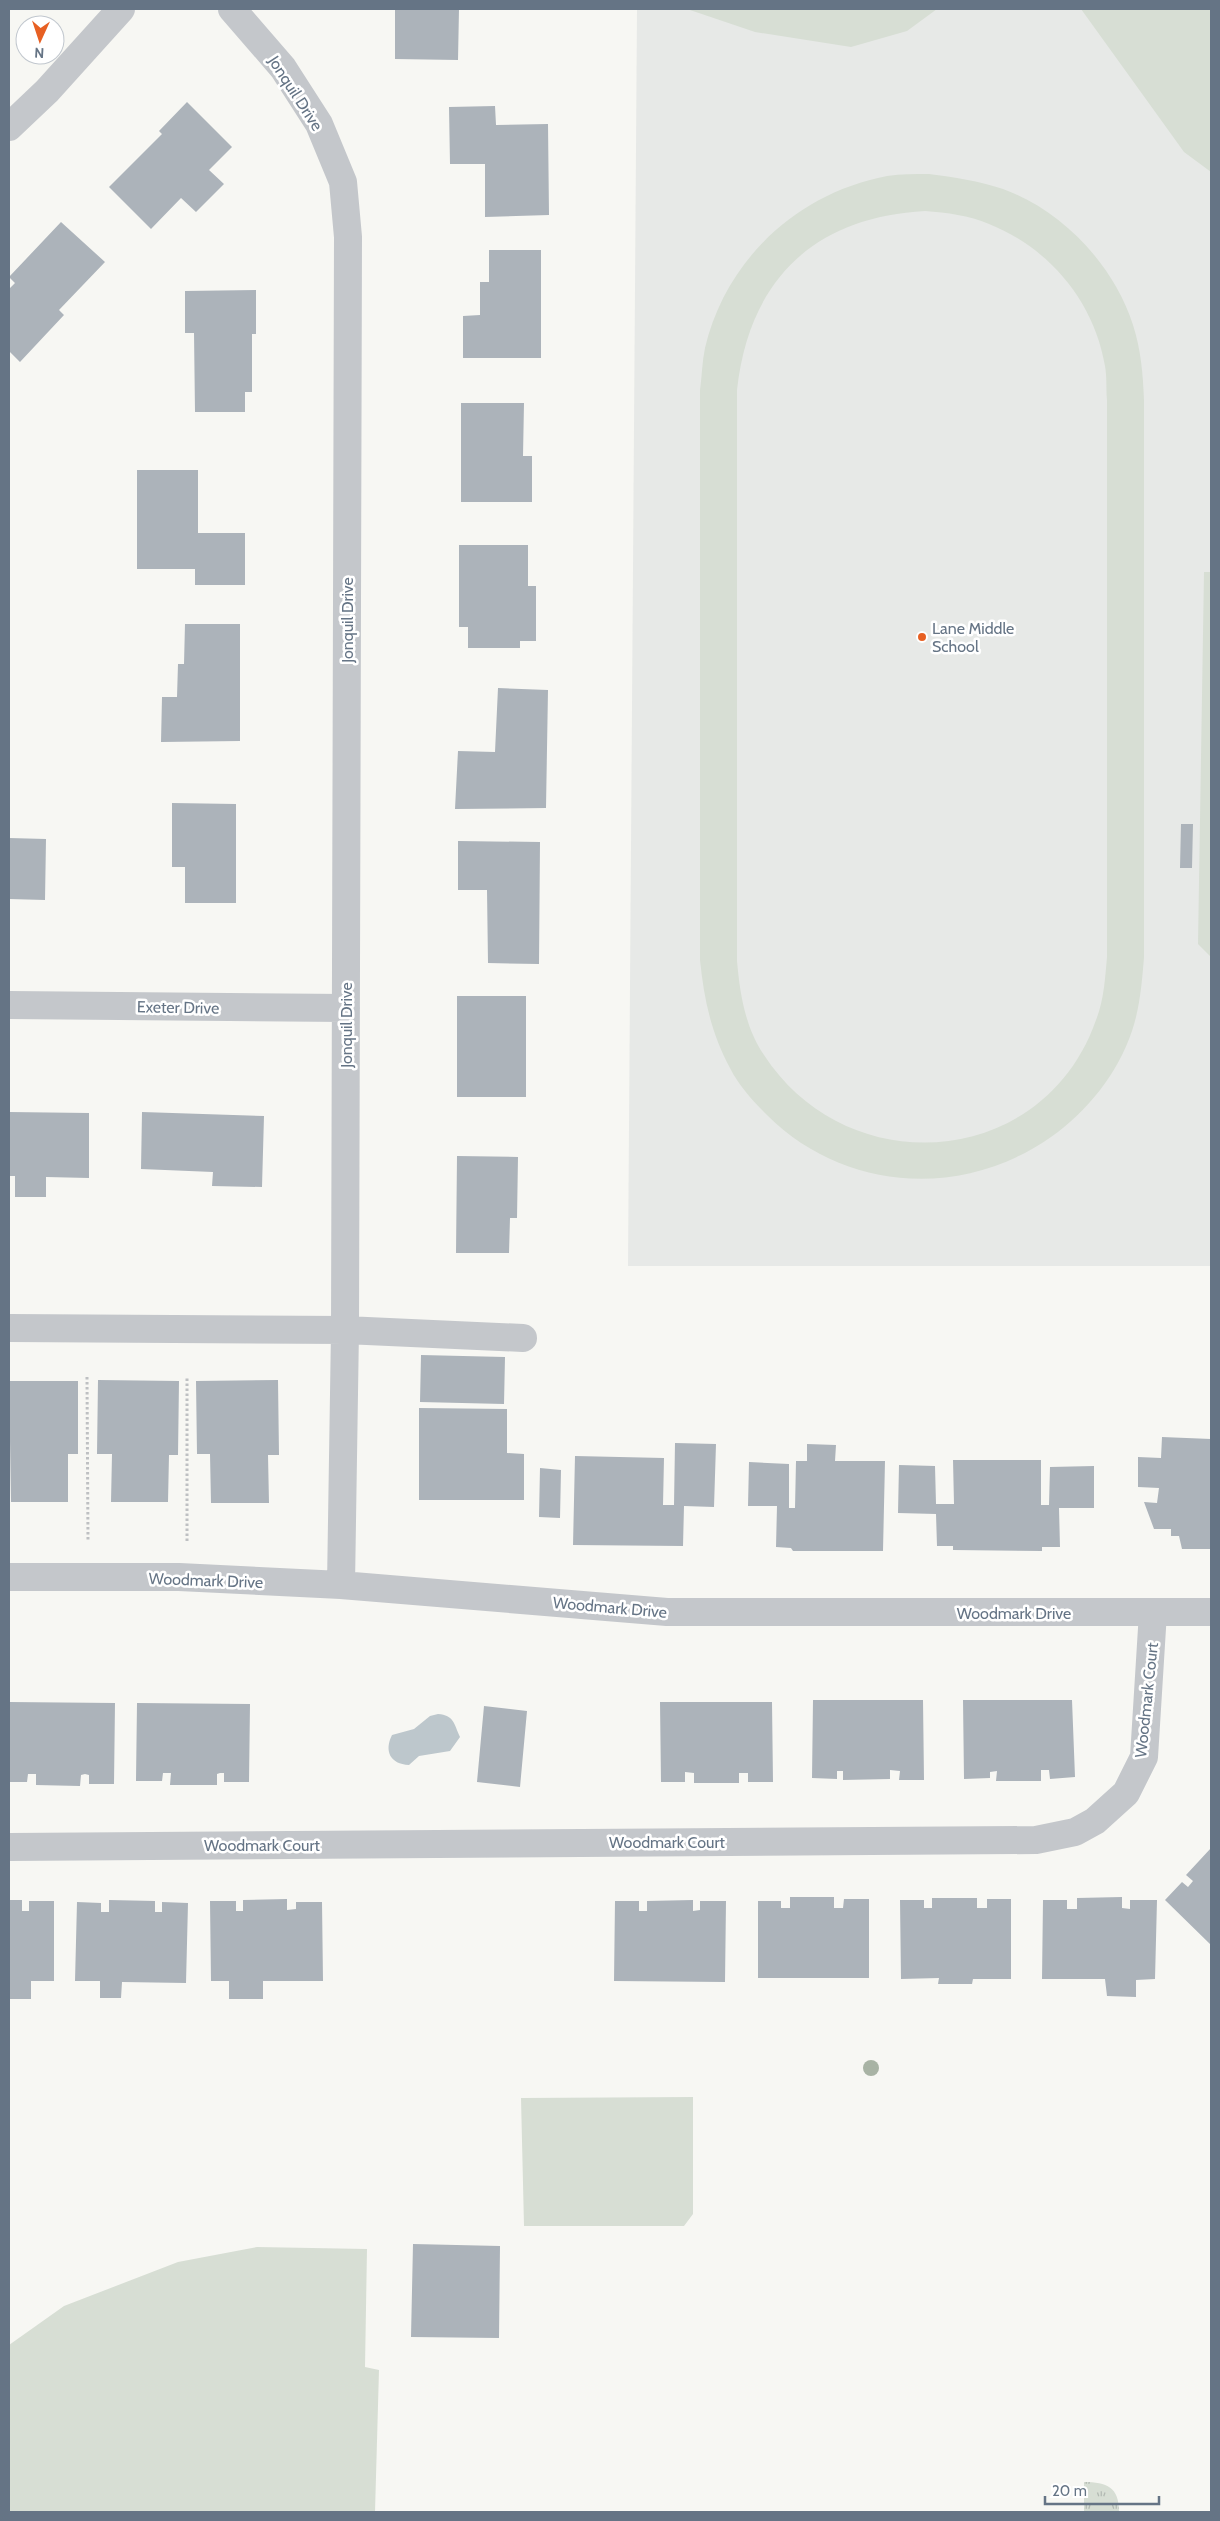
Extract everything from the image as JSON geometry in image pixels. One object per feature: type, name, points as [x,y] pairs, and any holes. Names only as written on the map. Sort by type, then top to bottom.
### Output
[{"type":"street","points":[[9,127],[47,91],[121,9]]},
{"type":"street","name":"Jonquil Drive","points":[[232,9],[282,68],[320,124],[343,182],[348,237],[345,1330],[340,1585]]},
{"type":"street","name":"Exeter Drive","points":[[9,1005],[346,1008]]},
{"type":"street","points":[[9,1328],[345,1330],[523,1338]]},
{"type":"street","name":"Woodmark Drive","points":[[9,1577],[179,1577],[340,1585],[667,1612],[1211,1612]]},
{"type":"street","name":"Woodmark Court","points":[[9,1847],[1036,1840],[1075,1832],[1095,1821],[1126,1793],[1144,1757],[1154,1612]]},
{"type":"path","points":[[88,1377],[88,1541]]},
{"type":"path","points":[[187,1541],[188,1378]]},
{"type":"shaded area","name":"Lane Middle School","points":[[637,9],[1211,9],[1211,1266],[628,1266]]},
{"type":"shaded area","points":[[438,1714],[450,1718],[455,1724],[460,1737],[450,1751],[419,1756],[409,1765],[397,1762],[390,1756],[389,1746],[392,1735],[414,1729],[430,1716]]},
{"type":"green space","points":[[687,9],[937,9],[907,31],[851,47],[755,32]]},
{"type":"green space","points":[[1081,9],[1211,9],[1211,172],[1184,152]]},
{"type":"green space","points":[[929,174],[957,178],[1003,189],[1025,198],[1065,225],[1083,242],[1113,281],[1136,334],[1141,362],[1144,400],[1144,957],[1137,1013],[1126,1047],[1110,1076],[1089,1104],[1077,1116],[1051,1137],[1017,1157],[980,1171],[943,1178],[905,1178],[867,1172],[831,1160],[798,1141],[767,1115],[738,1081],[723,1055],[709,1016],[700,960],[700,390],[705,348],[715,316],[730,286],[748,259],[770,235],[796,214],[824,198],[854,185],[887,176]],"holes":[[[925,211],[974,218],[989,224],[1011,234],[1049,262],[1079,299],[1091,320],[1106,370],[1107,400],[1107,957],[1101,1005],[1096,1020],[1070,1070],[1034,1106],[990,1131],[942,1142],[892,1140],[844,1125],[800,1097],[764,1055],[752,1033],[744,1010],[737,961],[737,390],[744,351],[756,316],[772,287],[794,262],[820,241],[850,226],[886,216]]]},
{"type":"green space","points":[[1204,572],[1211,572],[1211,957],[1198,944]]},
{"type":"green space","points":[[693,2097],[693,2214],[684,2226],[524,2226],[521,2098]]},
{"type":"green space","points":[[257,2247],[367,2249],[365,2367],[379,2370],[375,2512],[9,2512],[9,2345],[64,2306],[178,2262]]},
{"type":"green space","points":[[1084,2482],[1099,2483],[1110,2488],[1117,2497],[1119,2512],[1084,2512]]},
{"type":"building","points":[[395,9],[459,9],[458,60],[395,59]]},
{"type":"building","points":[[187,102],[232,147],[209,170],[224,184],[196,212],[181,198],[151,229],[109,187],[162,134],[159,131]]},
{"type":"building","points":[[495,106],[496,125],[548,124],[549,215],[485,217],[485,164],[450,164],[449,107]]},
{"type":"building","points":[[61,222],[105,262],[59,310],[64,315],[20,362],[9,351],[9,289],[15,283],[9,277]]},
{"type":"building","points":[[489,250],[541,250],[541,358],[463,358],[463,316],[480,315],[480,282],[489,282]]},
{"type":"building","points":[[256,290],[256,334],[252,334],[252,392],[245,392],[245,412],[195,412],[194,333],[185,333],[185,291]]},
{"type":"building","points":[[461,403],[524,403],[523,456],[532,456],[532,502],[461,502]]},
{"type":"building","points":[[137,470],[198,470],[198,533],[245,533],[245,585],[195,585],[195,569],[137,569]]},
{"type":"building","points":[[459,545],[528,545],[528,586],[536,586],[536,641],[520,641],[520,648],[468,648],[468,627],[459,627]]},
{"type":"building","points":[[185,624],[240,624],[240,741],[161,742],[162,697],[177,697],[178,664],[184,664]]},
{"type":"building","points":[[498,688],[548,690],[546,808],[455,809],[458,751],[495,752]]},
{"type":"building","points":[[172,803],[236,804],[236,903],[185,903],[185,867],[172,867]]},
{"type":"building","points":[[1181,824],[1193,824],[1192,868],[1180,868]]},
{"type":"building","points":[[9,838],[46,839],[45,900],[9,899]]},
{"type":"building","points":[[458,841],[540,842],[539,964],[488,963],[487,890],[458,890]]},
{"type":"building","points":[[457,996],[526,996],[526,1097],[457,1097]]},
{"type":"building","points":[[9,1112],[89,1113],[89,1178],[46,1177],[46,1197],[15,1197],[15,1176],[9,1176]]},
{"type":"building","points":[[142,1112],[264,1116],[262,1187],[212,1186],[213,1172],[141,1169]]},
{"type":"building","points":[[457,1156],[518,1157],[517,1218],[510,1218],[509,1253],[456,1253]]},
{"type":"building","points":[[421,1355],[505,1357],[504,1404],[420,1402]]},
{"type":"building","points":[[98,1380],[179,1381],[178,1455],[169,1455],[168,1502],[111,1502],[112,1454],[97,1454]]},
{"type":"building","points":[[278,1380],[279,1455],[268,1455],[269,1503],[211,1503],[210,1454],[197,1454],[196,1381]]},
{"type":"building","points":[[9,1381],[78,1381],[78,1454],[68,1454],[68,1502],[11,1502]]},
{"type":"building","points":[[419,1408],[507,1409],[507,1453],[524,1454],[524,1500],[419,1500]]},
{"type":"building","points":[[1162,1437],[1211,1439],[1211,1549],[1182,1549],[1179,1536],[1171,1536],[1171,1529],[1154,1529],[1144,1502],[1157,1503],[1159,1488],[1138,1487],[1138,1457],[1161,1458]]},
{"type":"building","points":[[675,1443],[716,1444],[714,1507],[684,1506],[683,1546],[573,1545],[575,1456],[664,1458],[663,1505],[674,1505]]},
{"type":"building","points":[[807,1444],[836,1445],[835,1461],[885,1461],[883,1551],[793,1551],[791,1548],[776,1547],[777,1506],[748,1506],[749,1462],[789,1464],[789,1508],[795,1508],[796,1461],[807,1461]]},
{"type":"building","points":[[953,1460],[1041,1460],[1041,1505],[1049,1505],[1050,1467],[1094,1466],[1094,1508],[1059,1508],[1060,1547],[1042,1547],[1042,1551],[953,1550],[953,1546],[937,1546],[936,1514],[898,1513],[899,1465],[935,1466],[936,1504],[954,1504]]},
{"type":"building","points":[[540,1468],[561,1470],[560,1518],[539,1517]]},
{"type":"building","points":[[813,1700],[923,1700],[924,1780],[899,1780],[900,1771],[890,1770],[890,1779],[843,1780],[843,1771],[837,1771],[837,1779],[812,1778]]},
{"type":"building","points":[[963,1700],[1072,1700],[1075,1777],[1050,1779],[1049,1770],[1041,1770],[1041,1781],[996,1781],[997,1771],[990,1772],[990,1778],[964,1779]]},
{"type":"building","points":[[9,1702],[115,1703],[114,1784],[89,1784],[89,1775],[85,1774],[81,1775],[80,1786],[36,1785],[36,1774],[28,1774],[27,1782],[9,1782]]},
{"type":"building","points":[[660,1702],[772,1702],[773,1782],[748,1782],[748,1773],[739,1773],[739,1783],[694,1783],[694,1773],[685,1772],[685,1782],[661,1782]]},
{"type":"building","points":[[137,1703],[250,1704],[249,1782],[224,1782],[224,1773],[217,1774],[217,1785],[170,1785],[171,1773],[163,1773],[162,1781],[136,1781]]},
{"type":"building","points":[[484,1706],[527,1711],[520,1787],[477,1782]]},
{"type":"building","points":[[1211,1848],[1211,1945],[1165,1900],[1182,1882],[1188,1887],[1193,1881],[1186,1875]]},
{"type":"building","points":[[790,1897],[834,1897],[834,1908],[843,1908],[844,1899],[869,1899],[869,1978],[758,1978],[758,1901],[781,1901],[781,1908],[790,1908]]},
{"type":"building","points":[[1122,1897],[1122,1908],[1130,1909],[1130,1900],[1157,1900],[1155,1979],[1136,1980],[1136,1997],[1107,1996],[1105,1979],[1042,1979],[1043,1900],[1067,1900],[1067,1909],[1077,1909],[1077,1898]]},
{"type":"building","points":[[932,1898],[977,1898],[977,1908],[987,1908],[987,1899],[1011,1899],[1011,1979],[973,1979],[972,1984],[938,1984],[939,1978],[901,1979],[900,1900],[924,1900],[924,1908],[932,1908]]},
{"type":"building","points":[[287,1899],[287,1910],[296,1909],[296,1902],[322,1902],[323,1981],[263,1981],[263,1999],[229,1999],[229,1981],[211,1981],[210,1901],[236,1901],[236,1911],[243,1911],[243,1900]]},
{"type":"building","points":[[9,1900],[22,1900],[22,1911],[29,1911],[29,1901],[54,1901],[54,1981],[31,1981],[31,1999],[9,1999]]},
{"type":"building","points":[[109,1900],[155,1901],[155,1912],[162,1912],[162,1902],[188,1903],[186,1983],[122,1982],[121,1998],[100,1998],[100,1981],[75,1981],[77,1902],[101,1903],[101,1912],[109,1912]]},
{"type":"building","points":[[693,1900],[693,1911],[700,1910],[700,1901],[726,1901],[725,1982],[614,1981],[615,1901],[639,1901],[639,1911],[647,1911],[647,1901]]},
{"type":"building","points":[[413,2244],[500,2246],[499,2338],[411,2337]]},
{"type":"place","name":"Lane Middle School","points":[[922,637]]}]
